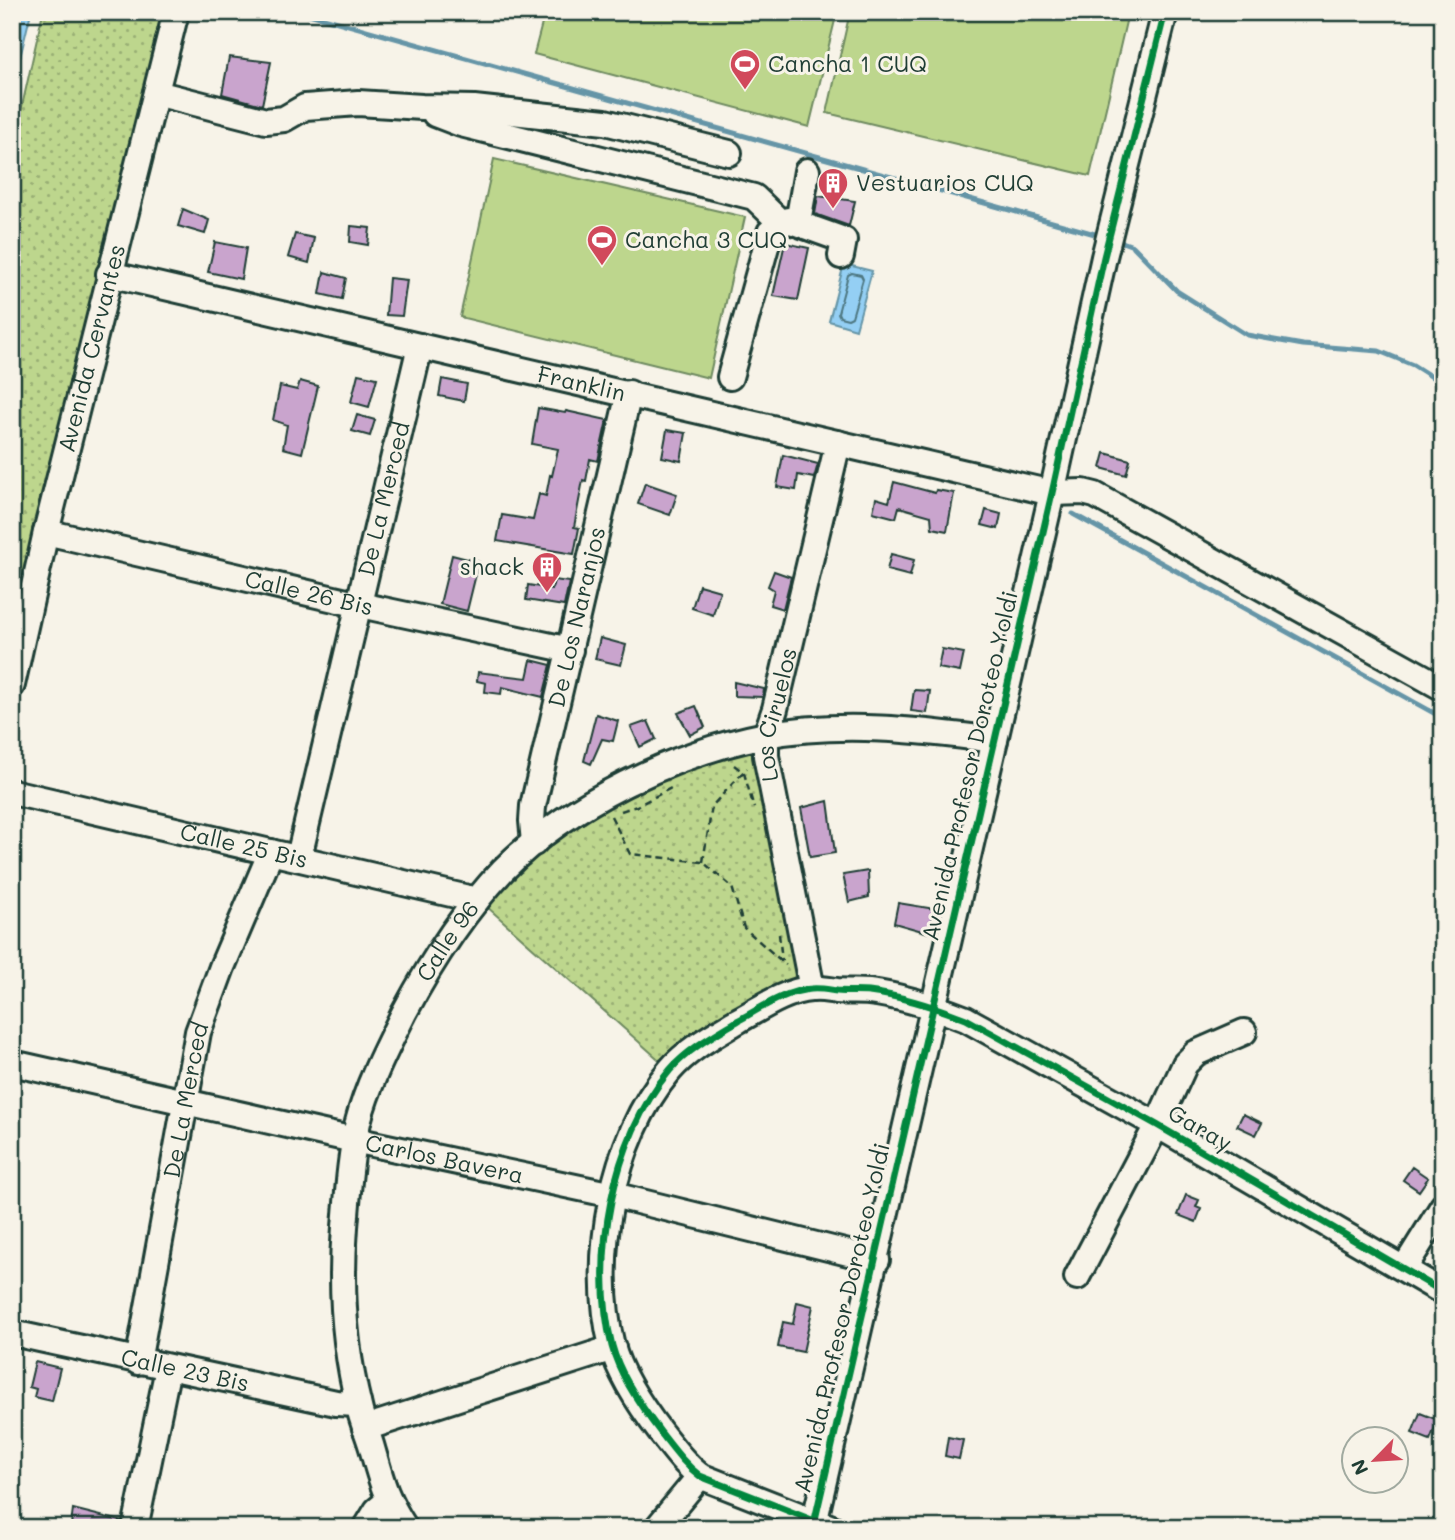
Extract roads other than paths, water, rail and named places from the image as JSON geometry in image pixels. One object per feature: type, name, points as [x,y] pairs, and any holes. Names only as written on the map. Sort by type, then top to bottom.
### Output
[{"type":"street","name":"Avenida Profesor Doroteo Yoldi","points":[[820,1526],[877,1260],[1104,257],[1165,12]]},
{"type":"street","name":"Avenida Cervantes","points":[[12,685],[46,532],[175,14]]},
{"type":"street","points":[[156,93],[265,121],[284,119],[305,107],[358,103],[474,108],[605,122],[729,153]]},
{"type":"street","points":[[422,107],[461,124],[754,197],[790,223],[844,240],[841,256]]},
{"type":"street","points":[[730,377],[769,232],[790,223],[807,171]]},
{"type":"street","name":"Franklin","points":[[110,274],[1052,493],[1083,492],[1095,495],[1443,688]]},
{"type":"street","name":"De La Merced","points":[[299,857],[420,346]]},
{"type":"street","name":"De Los Naranjos","points":[[534,843],[531,821],[533,806],[629,393]]},
{"type":"street","name":"Los Ciruelos","points":[[811,983],[766,756],[766,735],[775,709],[838,443]]},
{"type":"street","name":"Calle 26 Bis","points":[[46,532],[360,605],[570,650]]},
{"type":"street","name":"Calle 96","points":[[405,1528],[388,1501],[361,1416],[343,1317],[341,1276],[351,1160],[359,1118],[395,1031],[436,957],[477,900],[504,869],[534,843],[604,796],[650,773],[720,748],[766,735],[817,729],[884,728],[995,740]]},
{"type":"street","name":"Calle 25 Bis","points":[[12,792],[477,900]]},
{"type":"street","name":"De La Merced","points":[[138,1362],[198,1032],[271,852]]},
{"type":"street","name":"Garay","points":[[700,1476],[651,1420],[629,1383],[613,1348],[604,1295],[603,1261],[613,1195],[629,1143],[642,1114],[671,1069],[719,1032],[811,983],[870,992],[934,1007],[965,1019],[1157,1125],[1443,1292]]},
{"type":"street","points":[[1077,1277],[1157,1125],[1185,1064],[1196,1053],[1244,1032]]},
{"type":"street","name":"Carlos Bavera","points":[[12,1063],[613,1195],[877,1260]]},
{"type":"street","points":[[1405,1268],[1443,1206]]},
{"type":"street","name":"Calle 23 Bis","points":[[12,1333],[335,1403],[361,1416],[613,1348]]},
{"type":"street","points":[[135,1528],[168,1368]]},
{"type":"street","points":[[657,1528],[700,1476],[820,1526]]},
{"type":"street","points":[[366,1528],[377,1510],[388,1501]]},
{"type":"water","points":[[12,12],[31,12],[12,91]]},
{"type":"water","points":[[844,264],[872,271],[856,329],[829,321]]},
{"type":"waterway","points":[[302,12],[1102,236]]},
{"type":"waterway","points":[[1114,239],[1133,246],[1177,291],[1247,335],[1303,345],[1379,351],[1413,365],[1443,384]]},
{"type":"waterway","points":[[1073,514],[1443,718]]},
{"type":"place","name":"Cancha 1 CUQ","points":[[745,91]]},
{"type":"place","name":"Vestuarios CUQ","points":[[833,210]]},
{"type":"place","name":"Cancha 3 CUQ","points":[[602,267]]},
{"type":"place","name":"shack","points":[[547,594]]}]
